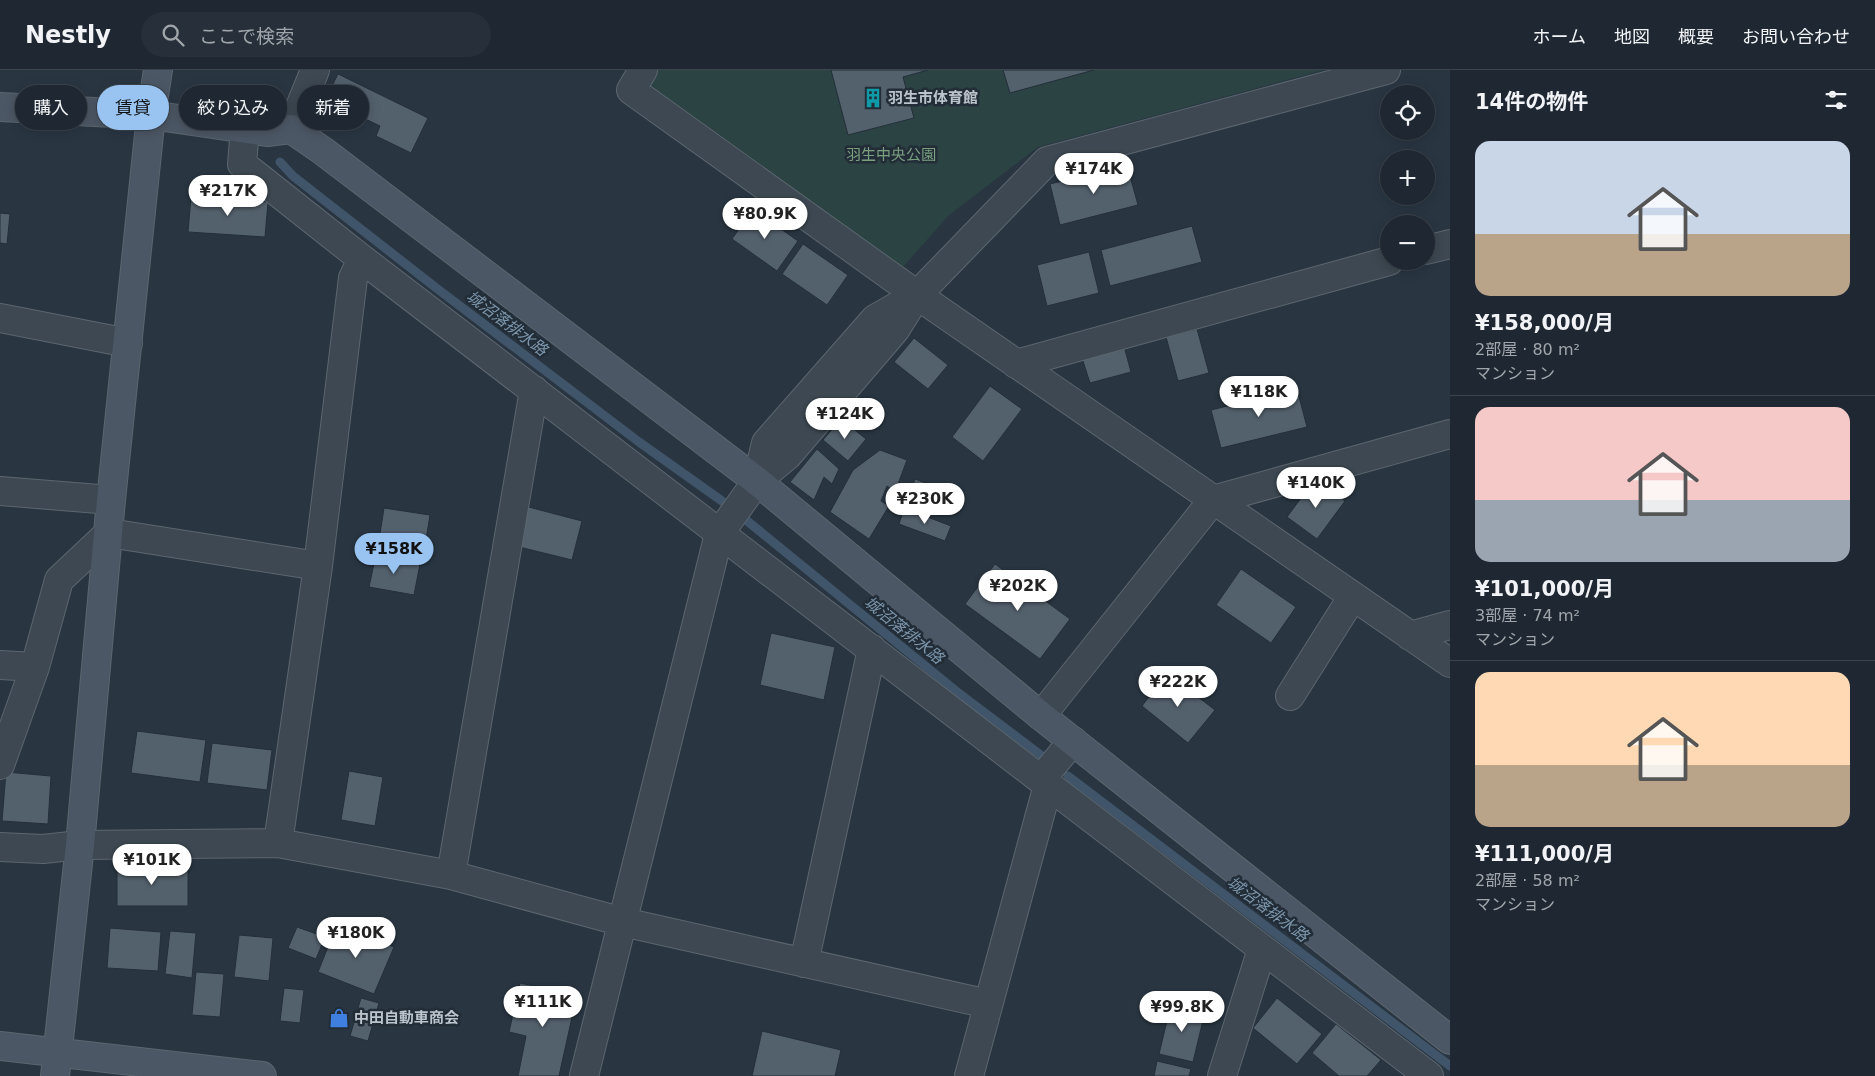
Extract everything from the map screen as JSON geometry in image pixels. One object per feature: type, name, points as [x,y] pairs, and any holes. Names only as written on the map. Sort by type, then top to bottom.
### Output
[{"type":"street","points":[[156,85],[158,70]]},
{"type":"street","points":[[291,130],[315,70]]},
{"type":"street","points":[[643,70],[631,90],[917,295],[1450,663]]},
{"type":"street","points":[[584,1076],[719,534],[757,481],[766,443],[875,319],[917,295],[1047,161],[1386,70]]},
{"type":"street","points":[[0,107],[97,112]]},
{"type":"street","points":[[56,1064],[80,845],[112,500],[149,130]]},
{"type":"street","points":[[245,130],[242,164],[362,259],[719,534],[1429,1076]]},
{"type":"street","points":[[256,130],[267,132],[291,130],[323,151],[757,481],[1042,716],[1450,1040]]},
{"type":"street","points":[[1435,248],[1450,244]]},
{"type":"street","points":[[278,843],[318,566],[353,278],[362,259]]},
{"type":"street","points":[[1016,364],[1380,263]]},
{"type":"street","points":[[0,318],[128,343]]},
{"type":"street","points":[[450,875],[534,390]]},
{"type":"street","points":[[1042,716],[1213,500],[1450,434]]},
{"type":"street","points":[[0,490],[112,500]]},
{"type":"street","points":[[109,533],[318,566]]},
{"type":"street","points":[[0,764],[35,668],[59,580],[109,533]]},
{"type":"street","points":[[1290,696],[1353,596]]},
{"type":"street","points":[[1410,636],[1450,625]]},
{"type":"street","points":[[804,963],[872,649]]},
{"type":"street","points":[[0,665],[35,668]]},
{"type":"street","points":[[969,1076],[1044,782],[1073,741]]},
{"type":"street","points":[[0,847],[43,849],[80,845],[278,843],[450,875],[623,922],[988,1004]]},
{"type":"street","points":[[1222,1076],[1262,948]]},
{"type":"street","points":[[0,1046],[56,1064],[262,1076]]},
{"type":"green space","name":"羽生中央公園","points":[[656,70],[1324,70],[1038,147],[948,216],[903,267],[647,84]]},
{"type":"building","name":"羽生市体育館","points":[[831,70],[928,70],[903,77],[914,118],[848,135]]},
{"type":"building","name":"羽生市体育館","points":[[1003,70],[1094,70],[1010,93]]},
{"type":"building","points":[[338,74],[360,85],[332,85]]},
{"type":"building","points":[[369,89],[428,118],[411,153],[376,136],[380,126],[369,121]]},
{"type":"building","points":[[1127,165],[1138,205],[1060,225],[1050,184]]},
{"type":"building","points":[[191,197],[268,202],[265,237],[188,232]]},
{"type":"building","points":[[753,209],[798,241],[777,271],[732,239]]},
{"type":"building","points":[[0,213],[10,214],[7,244],[0,243]]},
{"type":"building","points":[[1192,226],[1202,262],[1110,286],[1101,250]]},
{"type":"building","points":[[803,244],[848,275],[827,305],[782,274]]},
{"type":"building","points":[[1089,252],[1099,293],[1047,306],[1037,265]]},
{"type":"building","points":[[1197,329],[1209,373],[1178,381],[1166,337]]},
{"type":"building","points":[[914,338],[948,365],[928,389],[894,362]]},
{"type":"building","points":[[1124,346],[1131,372],[1090,383],[1082,358]]},
{"type":"building","points":[[990,386],[1022,409],[983,461],[952,437]]},
{"type":"building","points":[[1297,389],[1307,427],[1221,448],[1211,410]]},
{"type":"building","points":[[841,419],[866,439],[848,461],[823,440]]},
{"type":"building","points":[[817,449],[839,469],[832,484],[824,477],[814,500],[790,482]]},
{"type":"building","points":[[880,450],[907,460],[895,492],[887,486],[881,501],[889,506],[869,539],[830,512],[853,470]]},
{"type":"building","points":[[915,479],[962,497],[955,515],[909,497]]},
{"type":"building","points":[[1315,479],[1345,501],[1317,539],[1287,517]]},
{"type":"building","points":[[521,505],[582,521],[572,560],[511,545]]},
{"type":"building","points":[[384,508],[430,515],[425,546],[379,540]]},
{"type":"building","points":[[904,508],[951,526],[945,541],[899,524]]},
{"type":"building","points":[[376,554],[420,564],[414,595],[369,587]]},
{"type":"building","points":[[995,564],[1070,619],[1040,659],[965,604]]},
{"type":"building","points":[[1241,569],[1296,607],[1271,643],[1216,605]]},
{"type":"building","points":[[771,633],[835,647],[824,700],[760,685]]},
{"type":"building","points":[[1167,673],[1215,710],[1188,743],[1142,706]]},
{"type":"building","points":[[137,731],[206,740],[200,782],[131,773]]},
{"type":"building","points":[[212,743],[272,750],[267,790],[207,783]]},
{"type":"building","points":[[349,771],[383,777],[375,826],[341,820]]},
{"type":"building","points":[[6,772],[51,776],[48,824],[2,821]]},
{"type":"building","points":[[117,866],[188,866],[188,906],[117,906]]},
{"type":"building","points":[[337,924],[394,947],[374,994],[318,972]]},
{"type":"building","points":[[297,927],[325,937],[316,959],[288,948]]},
{"type":"building","points":[[110,928],[161,932],[158,971],[107,968]]},
{"type":"building","points":[[170,931],[196,933],[192,978],[165,974]]},
{"type":"building","points":[[239,935],[273,938],[269,981],[234,977]]},
{"type":"building","points":[[196,972],[224,974],[220,1017],[192,1015]]},
{"type":"building","points":[[520,983],[577,995],[559,1076],[518,1076],[526,1036],[509,1032]]},
{"type":"building","points":[[284,988],[304,990],[300,1023],[280,1021]]},
{"type":"building","points":[[361,998],[379,1003],[368,1041],[350,1036]]},
{"type":"building","points":[[1277,998],[1322,1034],[1297,1064],[1253,1028]]},
{"type":"building","points":[[1171,1004],[1205,1012],[1193,1062],[1159,1054]]},
{"type":"building","points":[[1336,1024],[1381,1060],[1367,1076],[1339,1076],[1312,1053]]},
{"type":"building","points":[[762,1031],[841,1050],[835,1076],[752,1076]]},
{"type":"building","points":[[1157,1061],[1191,1069],[1189,1076],[1154,1076]]},
{"type":"waterway","name":"城沼落排水路","points":[[280,162],[293,176],[435,287],[639,442],[722,501]]},
{"type":"waterway","name":"城沼落排水路","points":[[746,520],[956,691],[1046,759]]},
{"type":"waterway","name":"城沼落排水路","points":[[1068,776],[1450,1066]]},
{"type":"place","name":"羽生市体育館","points":[[873,98]]},
{"type":"place","name":"中田自動車商会","points":[[339,1018]]}]
